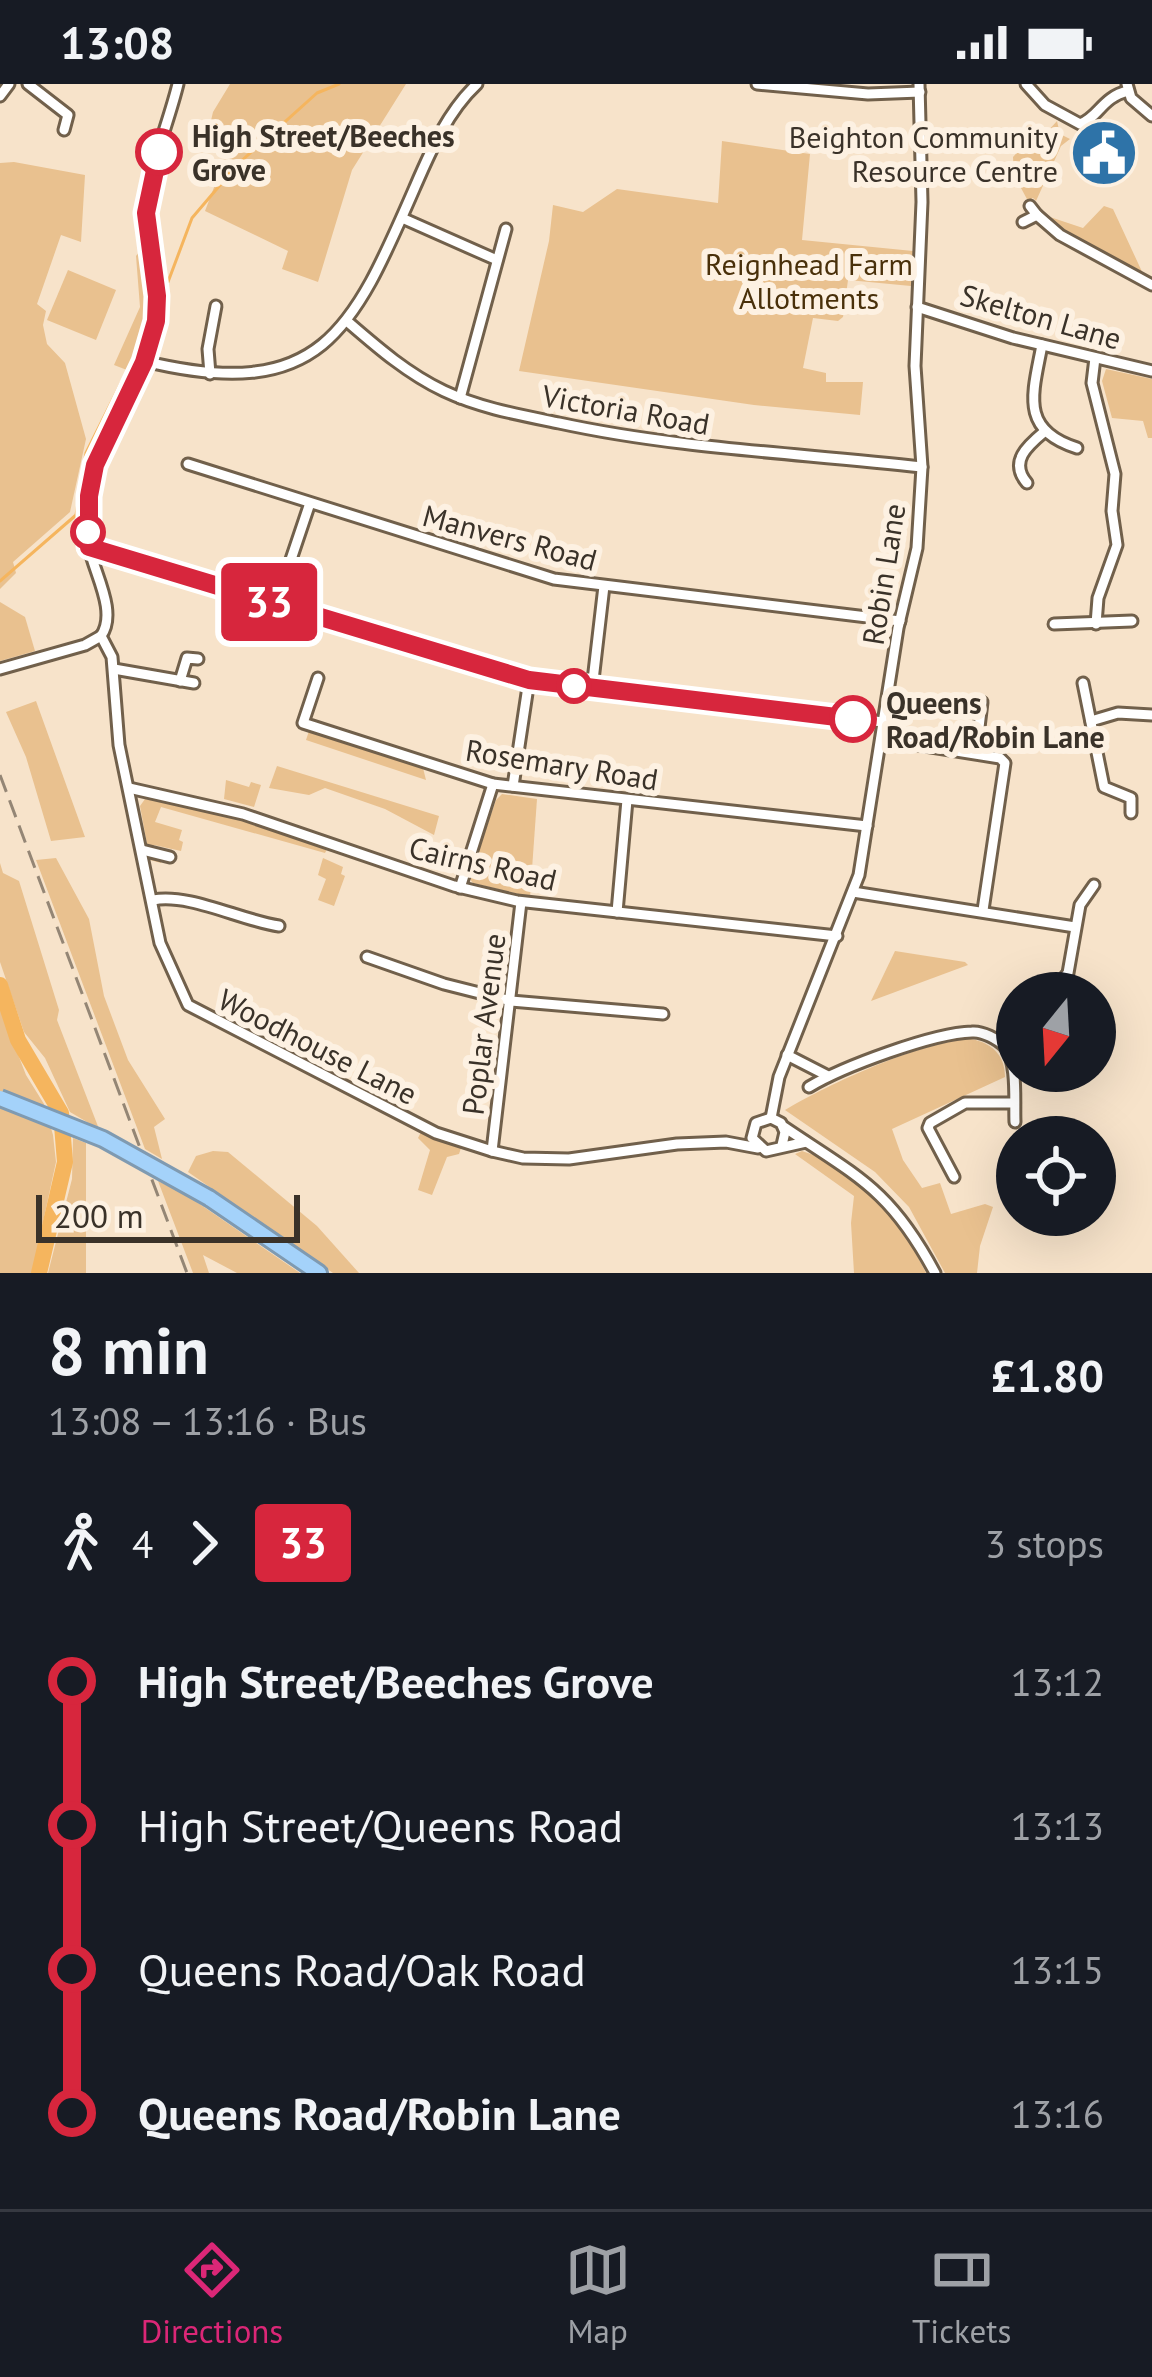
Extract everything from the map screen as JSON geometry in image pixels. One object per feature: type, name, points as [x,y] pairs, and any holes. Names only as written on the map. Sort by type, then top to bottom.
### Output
[{"type":"highway","points":[[0,1098],[104,1139],[209,1198],[319,1273]]},
{"type":"street","points":[[0,96],[9,84]]},
{"type":"street","points":[[28,84],[68,115]]},
{"type":"street","name":"Woodhouse Lane","points":[[178,84],[146,213],[156,321],[144,362],[95,465],[89,496],[89,547],[107,617],[101,636],[111,652],[114,710],[160,944],[188,1005],[436,1132],[493,1151],[523,1158],[569,1159],[677,1144],[733,1142],[758,1148]]},
{"type":"street","points":[[144,362],[210,374],[278,368],[326,343],[347,322],[374,279],[450,117],[477,84]]},
{"type":"street","points":[[757,84],[868,94],[920,88]]},
{"type":"street","points":[[1026,84],[1045,105],[1079,124],[1127,87],[1152,116]]},
{"type":"street","name":"Robin Lane","points":[[771,1118],[774,1091],[787,1055],[854,892],[916,548],[922,467],[915,366],[922,202],[920,88]]},
{"type":"street","points":[[64,130],[68,115],[78,107]]},
{"type":"street","points":[[1023,223],[1034,210],[1060,235],[1152,285]]},
{"type":"street","points":[[402,218],[497,260]]},
{"type":"street","points":[[460,398],[506,229]]},
{"type":"street","points":[[210,374],[208,349],[216,306]]},
{"type":"street","name":"Skelton Lane","points":[[917,308],[1152,371]]},
{"type":"street","name":"Victoria Road","points":[[347,322],[398,364],[460,398],[590,430],[715,449],[922,467]]},
{"type":"street","points":[[1042,345],[1033,399],[1044,432],[1077,448]]},
{"type":"street","points":[[1095,358],[1092,383],[1114,467],[1112,512],[1117,535],[1098,598],[1096,624]]},
{"type":"street","points":[[1027,483],[1019,471],[1019,460],[1044,432]]},
{"type":"street","name":"Manvers Road","points":[[188,464],[554,579],[900,621]]},
{"type":"street","points":[[276,604],[310,503]]},
{"type":"street","points":[[89,547],[529,680],[883,722]]},
{"type":"street","points":[[592,689],[604,586]]},
{"type":"street","points":[[1054,624],[1132,621]]},
{"type":"street","points":[[0,669],[86,645],[101,636]]},
{"type":"street","points":[[180,681],[187,658],[198,658]]},
{"type":"street","points":[[113,669],[194,683]]},
{"type":"street","name":"Rosemary Road","points":[[318,678],[303,723],[493,784],[867,826]]},
{"type":"street","points":[[513,786],[529,680]]},
{"type":"street","points":[[1083,683],[1103,787],[1131,798],[1131,812]]},
{"type":"street","points":[[976,753],[982,702]]},
{"type":"street","points":[[1091,721],[1118,713],[1152,715]]},
{"type":"street","points":[[881,739],[976,753],[1004,763],[983,910]]},
{"type":"street","points":[[460,888],[493,784]]},
{"type":"street","name":"Cairns Road","points":[[129,788],[242,814],[460,888],[521,902],[837,936]]},
{"type":"street","points":[[617,912],[627,800]]},
{"type":"street","points":[[142,850],[170,857]]},
{"type":"street","points":[[1068,972],[1082,898],[1094,885]]},
{"type":"street","points":[[854,892],[1075,927]]},
{"type":"street","points":[[153,900],[179,898],[279,926]]},
{"type":"street","name":"Poplar Avenue","points":[[493,1151],[521,902]]},
{"type":"street","points":[[367,957],[511,1001],[663,1014]]},
{"type":"street","points":[[809,1087],[944,1036],[978,1031],[1003,1044],[1010,1055],[1015,1116]]},
{"type":"street","points":[[787,1055],[828,1076]]},
{"type":"street","points":[[954,1177],[923,1127],[965,1103],[1015,1103]]},
{"type":"street","points":[[806,1142],[772,1151],[758,1148],[752,1134],[756,1123],[771,1118],[875,1188],[904,1220],[935,1273]]},
{"type":"street","points":[[782,1145],[784,1127]]},
{"type":"street","name":"Woodhouse Lane","points":[[733,1142],[752,1134]]},
{"type":"green space","points":[[230,84],[406,84],[352,170],[318,282],[282,269],[288,251],[205,211],[229,148],[206,142],[213,112]]},
{"type":"green space","points":[[1057,121],[1060,134],[1070,139],[1061,146],[1036,201],[1028,201],[1014,175],[1013,157],[1029,139],[1036,144]]},
{"type":"green space","name":"Reignhead Farm Allotments","points":[[722,141],[810,154],[802,240],[913,251],[911,286],[848,280],[843,317],[838,321],[813,318],[803,368],[826,373],[826,382],[863,382],[860,415],[754,405],[519,371],[553,205],[583,212],[617,189],[718,203]]},
{"type":"green space","points":[[0,163],[85,175],[81,242],[61,235],[37,304],[46,311],[47,344],[65,363],[86,439],[70,512],[13,562],[16,573],[0,589]]},
{"type":"green space","points":[[1104,206],[1113,209],[1144,276],[1064,231],[1047,216],[1083,228]]},
{"type":"green space","points":[[140,251],[148,312],[132,372],[114,365],[140,307],[136,256]]},
{"type":"green space","points":[[68,270],[116,290],[96,340],[47,320]]},
{"type":"green space","points":[[1106,369],[1152,379],[1152,438],[1143,421],[1112,418],[1102,381]]},
{"type":"green space","points":[[0,602],[25,617],[35,651],[0,661]]},
{"type":"green space","points":[[36,701],[85,837],[51,841],[26,757],[6,712]]},
{"type":"green space","points":[[309,731],[423,768],[426,780],[306,740]]},
{"type":"green space","points":[[277,766],[439,816],[434,835],[385,809],[325,788],[309,795],[269,788]]},
{"type":"green space","points":[[226,780],[249,787],[251,782],[261,785],[254,807],[224,799]]},
{"type":"green space","points":[[502,794],[537,799],[530,897],[469,878]]},
{"type":"green space","points":[[145,799],[214,812],[328,847],[325,853],[161,807],[155,822],[182,830],[179,840],[183,842],[181,851],[154,845],[154,851],[162,852],[161,863],[150,860],[140,806]]},
{"type":"green space","points":[[56,858],[89,919],[104,996],[128,1060],[165,1119],[154,1127],[162,1159],[145,1149],[36,860]]},
{"type":"green space","points":[[323,858],[343,867],[345,876],[334,906],[318,900],[326,879],[318,875]]},
{"type":"green space","points":[[0,863],[3,873],[19,881],[59,1010],[57,1020],[99,1129],[70,1112],[45,1058],[24,1032],[0,962]]},
{"type":"green space","points":[[895,951],[965,962],[968,965],[871,1001]]},
{"type":"green space","points":[[0,1008],[26,1075],[44,1104],[53,1135],[56,1162],[32,1273],[0,1273]]},
{"type":"green space","points":[[971,1039],[996,1051],[996,1081],[892,1129],[903,1160],[922,1188],[940,1183],[951,1214],[985,1204],[993,1207],[977,1273],[945,1273],[909,1207],[875,1172],[785,1110],[850,1076]]},
{"type":"green space","points":[[421,1132],[461,1148],[459,1154],[447,1157],[432,1195],[418,1190],[430,1150],[418,1138]]},
{"type":"green space","points":[[73,1138],[86,1143],[86,1273],[48,1273],[72,1179]]},
{"type":"green space","points":[[802,1151],[860,1183],[891,1216],[926,1273],[854,1273],[854,1196],[795,1154]]},
{"type":"green space","points":[[228,1152],[317,1226],[359,1273],[333,1273],[188,1172],[196,1156]]},
{"type":"green space","points":[[158,1181],[188,1196],[300,1273],[237,1273],[203,1255],[209,1273],[193,1273]]},
{"type":"waterway","points":[[168,282],[192,218],[238,164],[317,93],[339,84]]},
{"type":"waterway","points":[[0,581],[76,515],[86,453],[121,383]]},
{"type":"waterway","points":[[0,985],[18,1040],[61,1113],[65,1162],[39,1273]]},
{"type":"railway","points":[[0,775],[187,1273]]},
{"type":"bus line","name":"33","points":[[159,152],[146,213],[156,321],[144,362],[95,465],[87,521],[89,547],[529,680],[853,719]]},
{"type":"place","name":"High Street/Beeches Grove","points":[[159,152]]},
{"type":"place","name":"Beighton Community Resource Centre","points":[[1104,153]]},
{"type":"place","name":"Queens Road/Robin Lane","points":[[853,719]]}]
